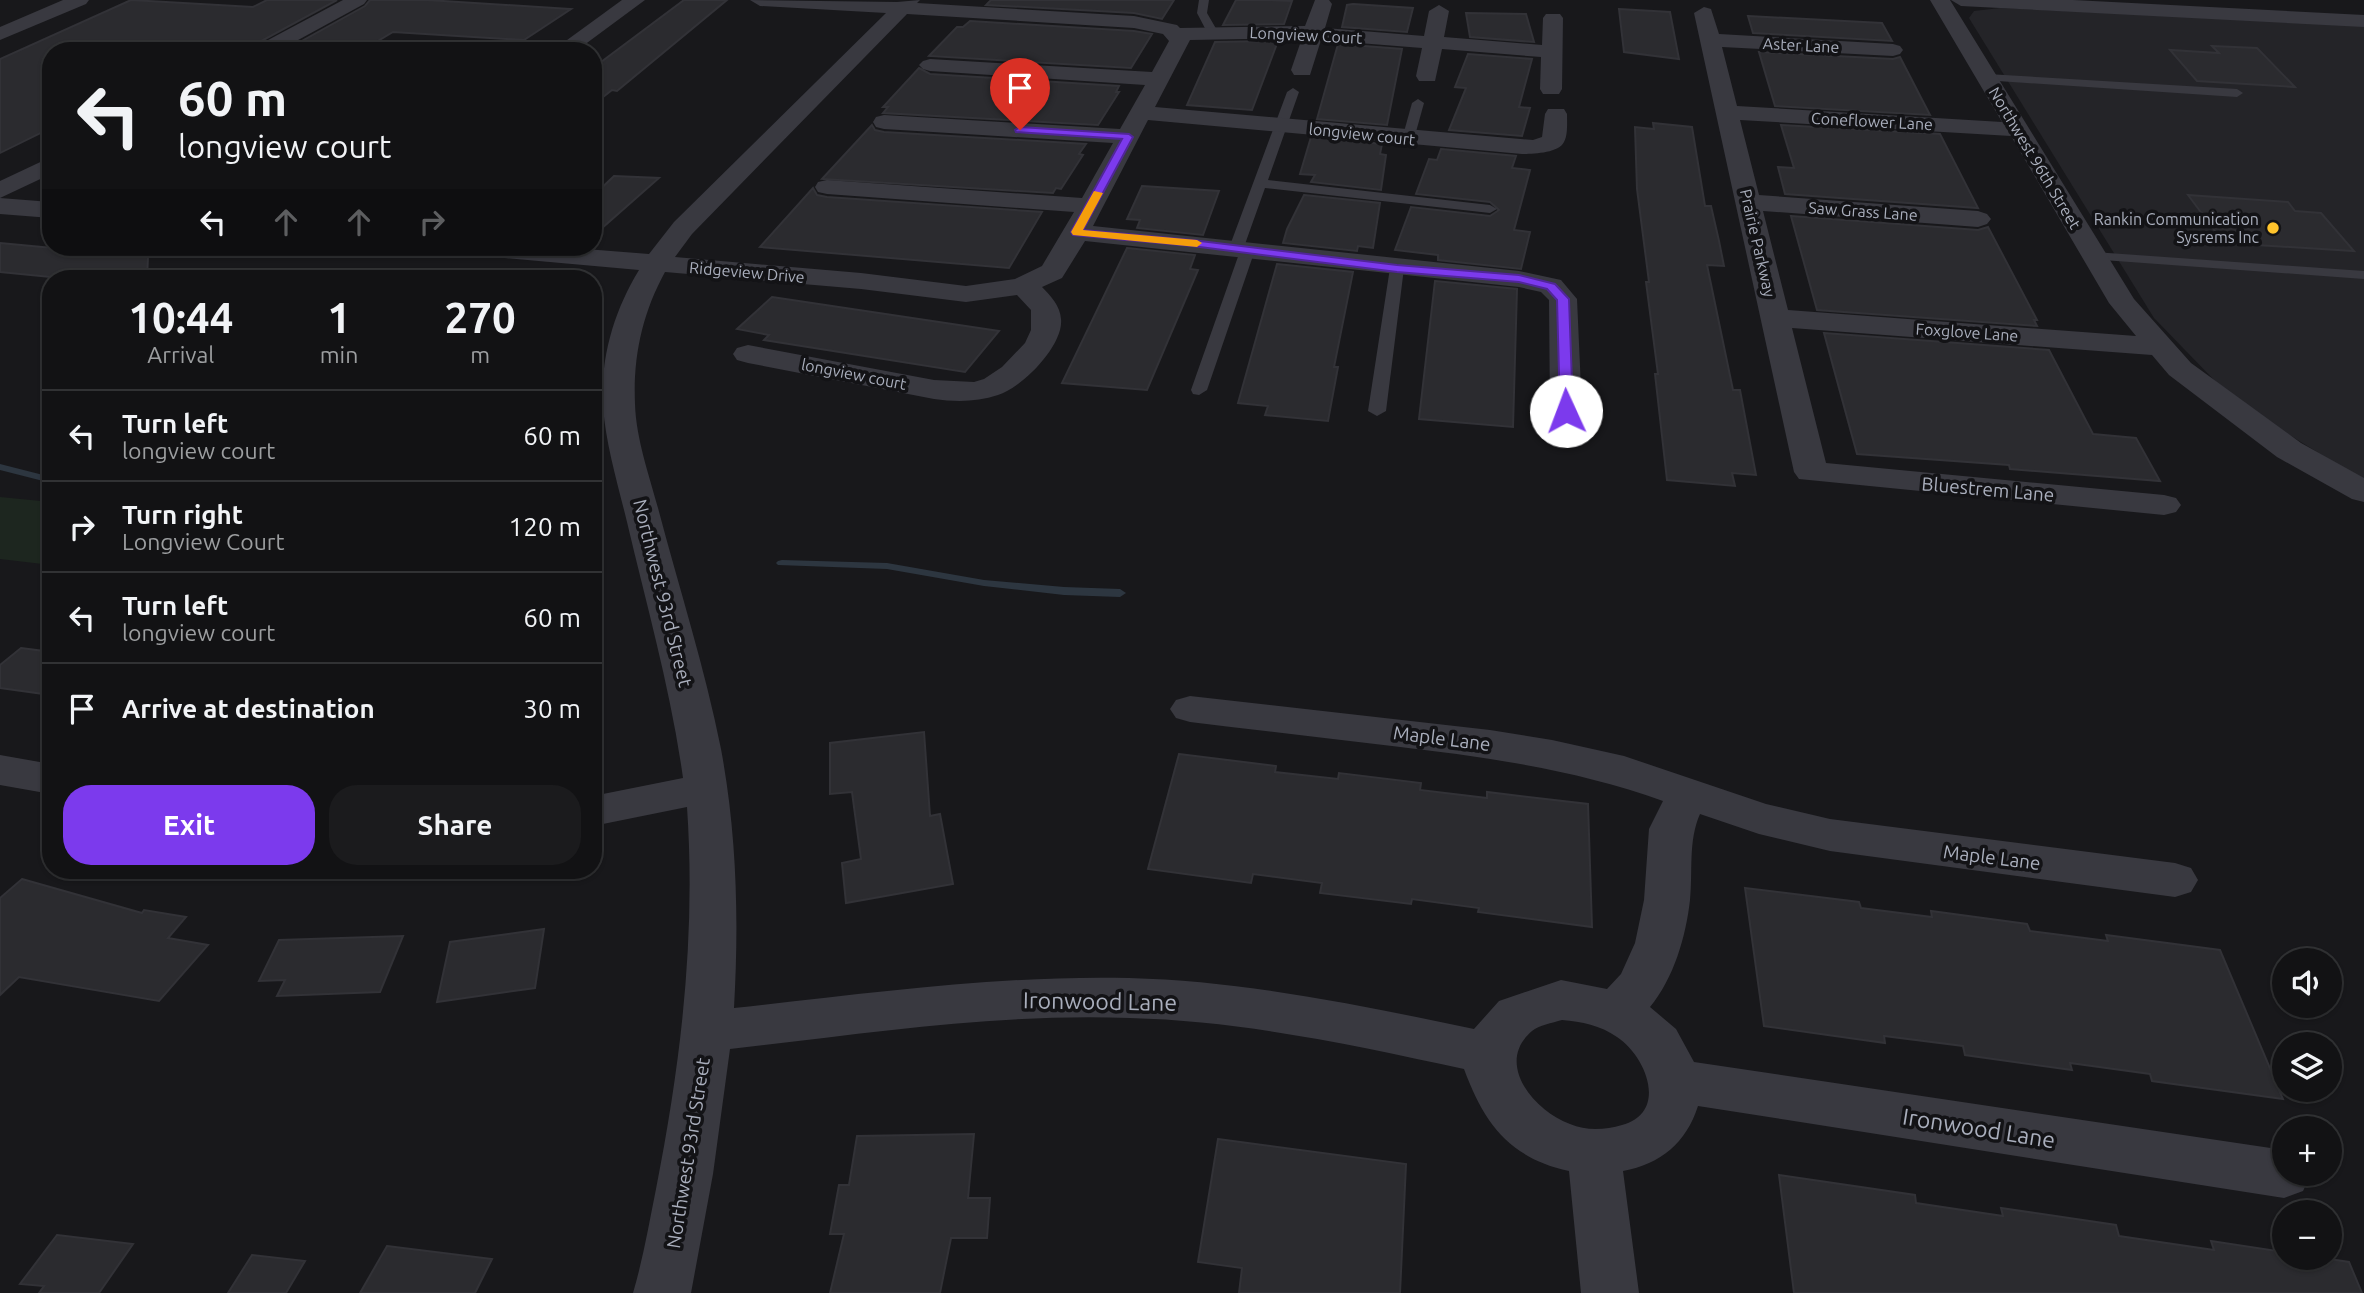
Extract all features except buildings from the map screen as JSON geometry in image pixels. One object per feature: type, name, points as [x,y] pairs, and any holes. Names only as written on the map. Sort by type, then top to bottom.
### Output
[{"type":"street","points":[[0,34],[79,0]]},
{"type":"street","points":[[279,42],[357,0]]},
{"type":"street","points":[[575,42],[635,0]]},
{"type":"street","name":"Longview Court","points":[[760,0],[905,4],[1134,22],[1158,25],[1177,34],[1263,30],[1552,52]]},
{"type":"street","points":[[1076,19],[1088,0]]},
{"type":"street","name":"Northwest 96th Street","points":[[1940,0],[2123,303],[2160,347],[2180,369],[2289,450],[2364,492]]},
{"type":"street","points":[[1961,0],[2364,21]]},
{"type":"street","name":"Northwest 93rd Street","points":[[662,1293],[697,1111],[707,1031],[712,959],[712,844],[706,787],[686,683],[619,408],[618,371],[624,334],[638,295],[654,263],[694,216],[905,4]]},
{"type":"street","points":[[1302,70],[1322,4]]},
{"type":"street","points":[[1427,76],[1439,11]]},
{"type":"street","name":"Prairie Parkway","points":[[1704,13],[1811,472]]},
{"type":"street","points":[[1551,89],[1553,18]]},
{"type":"street","points":[[1022,286],[1052,272],[1061,261],[1178,45],[1180,40],[1177,34]]},
{"type":"street","name":"Aster Lane","points":[[1710,40],[1893,50]]},
{"type":"street","points":[[930,65],[1160,79]]},
{"type":"street","name":"Coneflower Lane","points":[[1727,112],[2018,130]]},
{"type":"street","name":"longview court","points":[[1142,113],[1408,139],[1535,147],[1553,141],[1556,114]]},
{"type":"street","points":[[884,121],[1129,137]]},
{"type":"street","points":[[0,191],[42,169]]},
{"type":"street","points":[[827,187],[1090,206]]},
{"type":"street","name":"Saw Grass Lane","points":[[1748,202],[1978,219]]},
{"type":"street","points":[[0,206],[42,209]]},
{"type":"street","points":[[1077,232],[1535,281],[1560,294],[1563,299],[1566,411]]},
{"type":"street","name":"Ridgeview Drive","points":[[574,256],[860,281],[966,294],[990,293],[1022,286]]},
{"type":"street","name":"longview court","points":[[748,354],[943,391],[987,389],[1003,382],[1017,370],[1044,335],[1048,321],[1044,306],[1022,286]]},
{"type":"street","name":"Foxglove Lane","points":[[1775,318],[2160,347]]},
{"type":"street","name":"Bluestrem Lane","points":[[1811,472],[2164,505]]},
{"type":"street","name":"Maple Lane","points":[[1190,709],[1490,744],[1552,754],[1624,771],[1759,818],[1830,835],[2175,880]]},
{"type":"street","points":[[0,770],[42,777]]},
{"type":"street","points":[[602,809],[652,801],[706,787]]},
{"type":"street","points":[[1617,1012],[1639,986],[1659,943],[1667,900],[1671,829],[1688,794]]},
{"type":"street","name":"Ironwood Lane","points":[[707,1031],[903,1007],[1001,999],[1129,998],[1265,1011],[1358,1025],[1489,1053]]},
{"type":"street","points":[[1561,1000],[1589,1003],[1617,1012],[1645,1031],[1665,1054],[1675,1081],[1674,1105],[1665,1125],[1647,1141],[1623,1151],[1594,1153],[1559,1146],[1528,1129],[1505,1106],[1491,1079],[1489,1053],[1497,1031],[1513,1015],[1535,1004],[1561,1000]]},
{"type":"street","name":"Ironwood Lane","points":[[1675,1081],[2272,1172]]},
{"type":"street","points":[[1594,1153],[1610,1293]]},
{"type":"lane","points":[[1204,0],[1202,13],[1212,33]]},
{"type":"lane","points":[[1987,78],[2237,93]]},
{"type":"lane","points":[[1199,390],[1259,183],[1293,92]]},
{"type":"lane","name":"Longview Court","points":[[1408,139],[1418,103]]},
{"type":"lane","points":[[1259,183],[1490,209]]},
{"type":"lane","points":[[2094,256],[2364,275]]},
{"type":"lane","points":[[1377,411],[1397,268]]},
{"type":"shaded area","points":[[2000,8],[2364,25],[2364,481],[2288,434],[2216,382],[2154,318],[1969,18],[1974,11]]},
{"type":"shaded area","points":[[0,497],[42,501],[42,564],[0,559]]},
{"type":"waterway","points":[[0,467],[42,478]]},
{"type":"waterway","points":[[782,563],[887,566],[984,583],[1064,591],[1120,593]]},
{"type":"slow traffic","points":[[1098,193],[1077,232],[1197,243]]},
{"type":"place","name":"Rankin Communication Sysrems Inc","points":[[2273,228]]},
{"type":"route","points":[[1020,130],[1129,137],[1077,232],[1519,279],[1551,286],[1563,299],[1566,411]]}]
